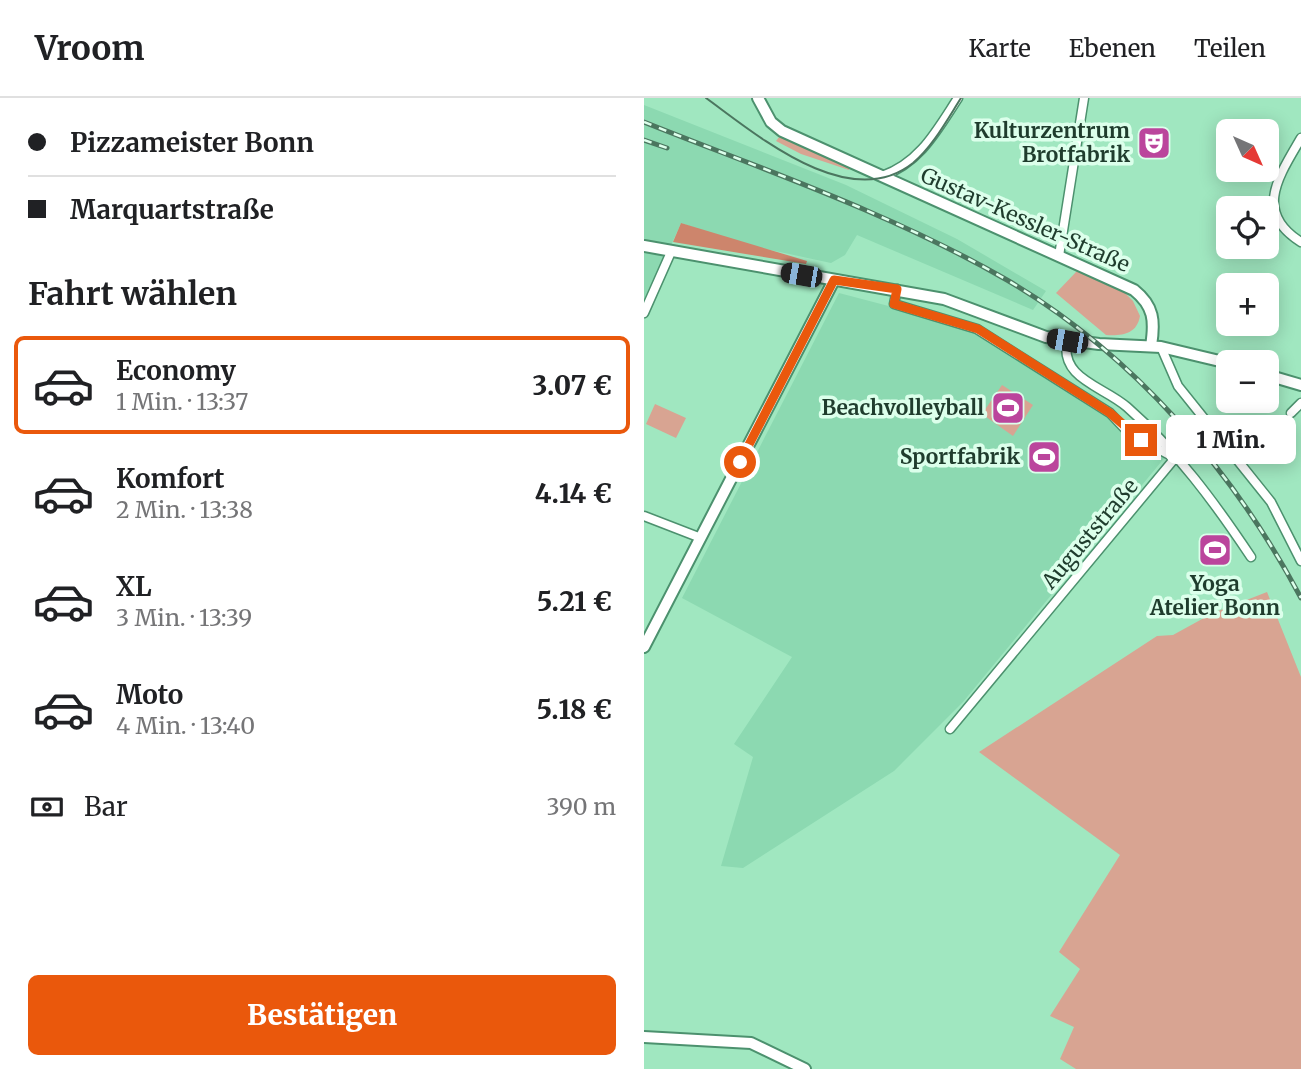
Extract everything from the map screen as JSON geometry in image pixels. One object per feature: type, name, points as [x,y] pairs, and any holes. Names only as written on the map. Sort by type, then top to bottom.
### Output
[{"type":"main road","name":"Gustav-Kessler-Straße","points":[[758,98],[771,122],[782,131],[1140,295],[1153,316],[1156,346]]},
{"type":"main road","points":[[644,246],[897,289],[956,302],[1032,332],[1067,341],[1156,346],[1216,360]]},
{"type":"main road","points":[[644,647],[834,280]]},
{"type":"main road","points":[[1279,379],[1301,385]]},
{"type":"main road","points":[[644,1037],[751,1043],[805,1069]]},
{"type":"street","points":[[881,176],[907,165],[918,155],[958,98]]},
{"type":"street","points":[[1059,256],[1084,98]]},
{"type":"street","points":[[1301,138],[1277,180],[1273,199],[1284,231],[1301,242]]},
{"type":"street","points":[[644,313],[671,252]]},
{"type":"street","points":[[897,289],[894,304],[978,329],[1110,413],[1129,433],[1175,458]]},
{"type":"street","points":[[1067,341],[1065,358],[1071,370],[1127,407],[1218,509],[1251,557]]},
{"type":"street","points":[[1156,346],[1178,386],[1241,466],[1251,473],[1276,511],[1301,561]]},
{"type":"street","points":[[1291,413],[1301,403]]},
{"type":"street","name":"Auguststraße","points":[[950,729],[1175,458]]},
{"type":"street","points":[[644,516],[701,538]]},
{"type":"shaded area","points":[[644,105],[846,185],[957,239],[1046,291],[1033,310],[857,235],[845,255],[831,263],[738,243],[681,223],[644,306]]},
{"type":"shaded area","points":[[780,136],[850,165],[849,170],[801,154],[776,141]]},
{"type":"shaded area","points":[[681,223],[807,261],[806,264],[673,242]]},
{"type":"shaded area","points":[[1077,271],[1125,293],[1133,301],[1140,316],[1136,327],[1128,333],[1106,335],[1056,293]]},
{"type":"shaded area","points":[[839,293],[957,324],[983,336],[1105,415],[1135,444],[1166,456],[963,702],[894,771],[743,868],[721,866],[753,757],[734,744],[792,657],[682,598]]},
{"type":"shaded area","name":"Beachvolleyball","points":[[1002,385],[1033,405],[1013,436],[982,414]]},
{"type":"shaded area","points":[[655,404],[686,418],[676,438],[646,424]]},
{"type":"shaded area","points":[[1267,592],[1301,677],[1301,1069],[1076,1069],[1060,1059],[1074,1027],[1050,1016],[1080,969],[1059,952],[1120,855],[979,752],[1157,636],[1173,635],[1213,613]]},
{"type":"tram line","points":[[706,98],[751,131],[805,164],[833,175],[861,180],[888,176],[913,163],[933,141],[961,98]]},
{"type":"railway","points":[[644,122],[829,195],[919,234],[1007,280],[1053,310],[1097,343],[1176,419],[1244,505],[1301,598]]},
{"type":"railway","points":[[644,140],[667,148]]},
{"type":"place","name":"Kulturzentrum Brotfabrik","points":[[1154,143]]},
{"type":"place","name":"Beachvolleyball","points":[[1008,408]]},
{"type":"place","name":"Sportfabrik","points":[[1044,457]]},
{"type":"place","name":"Yoga Atelier Bonn","points":[[1215,550]]},
{"type":"route","points":[[740,462],[834,280],[897,289],[894,304],[953,319],[978,329],[1110,413],[1129,433],[1141,440]]}]
